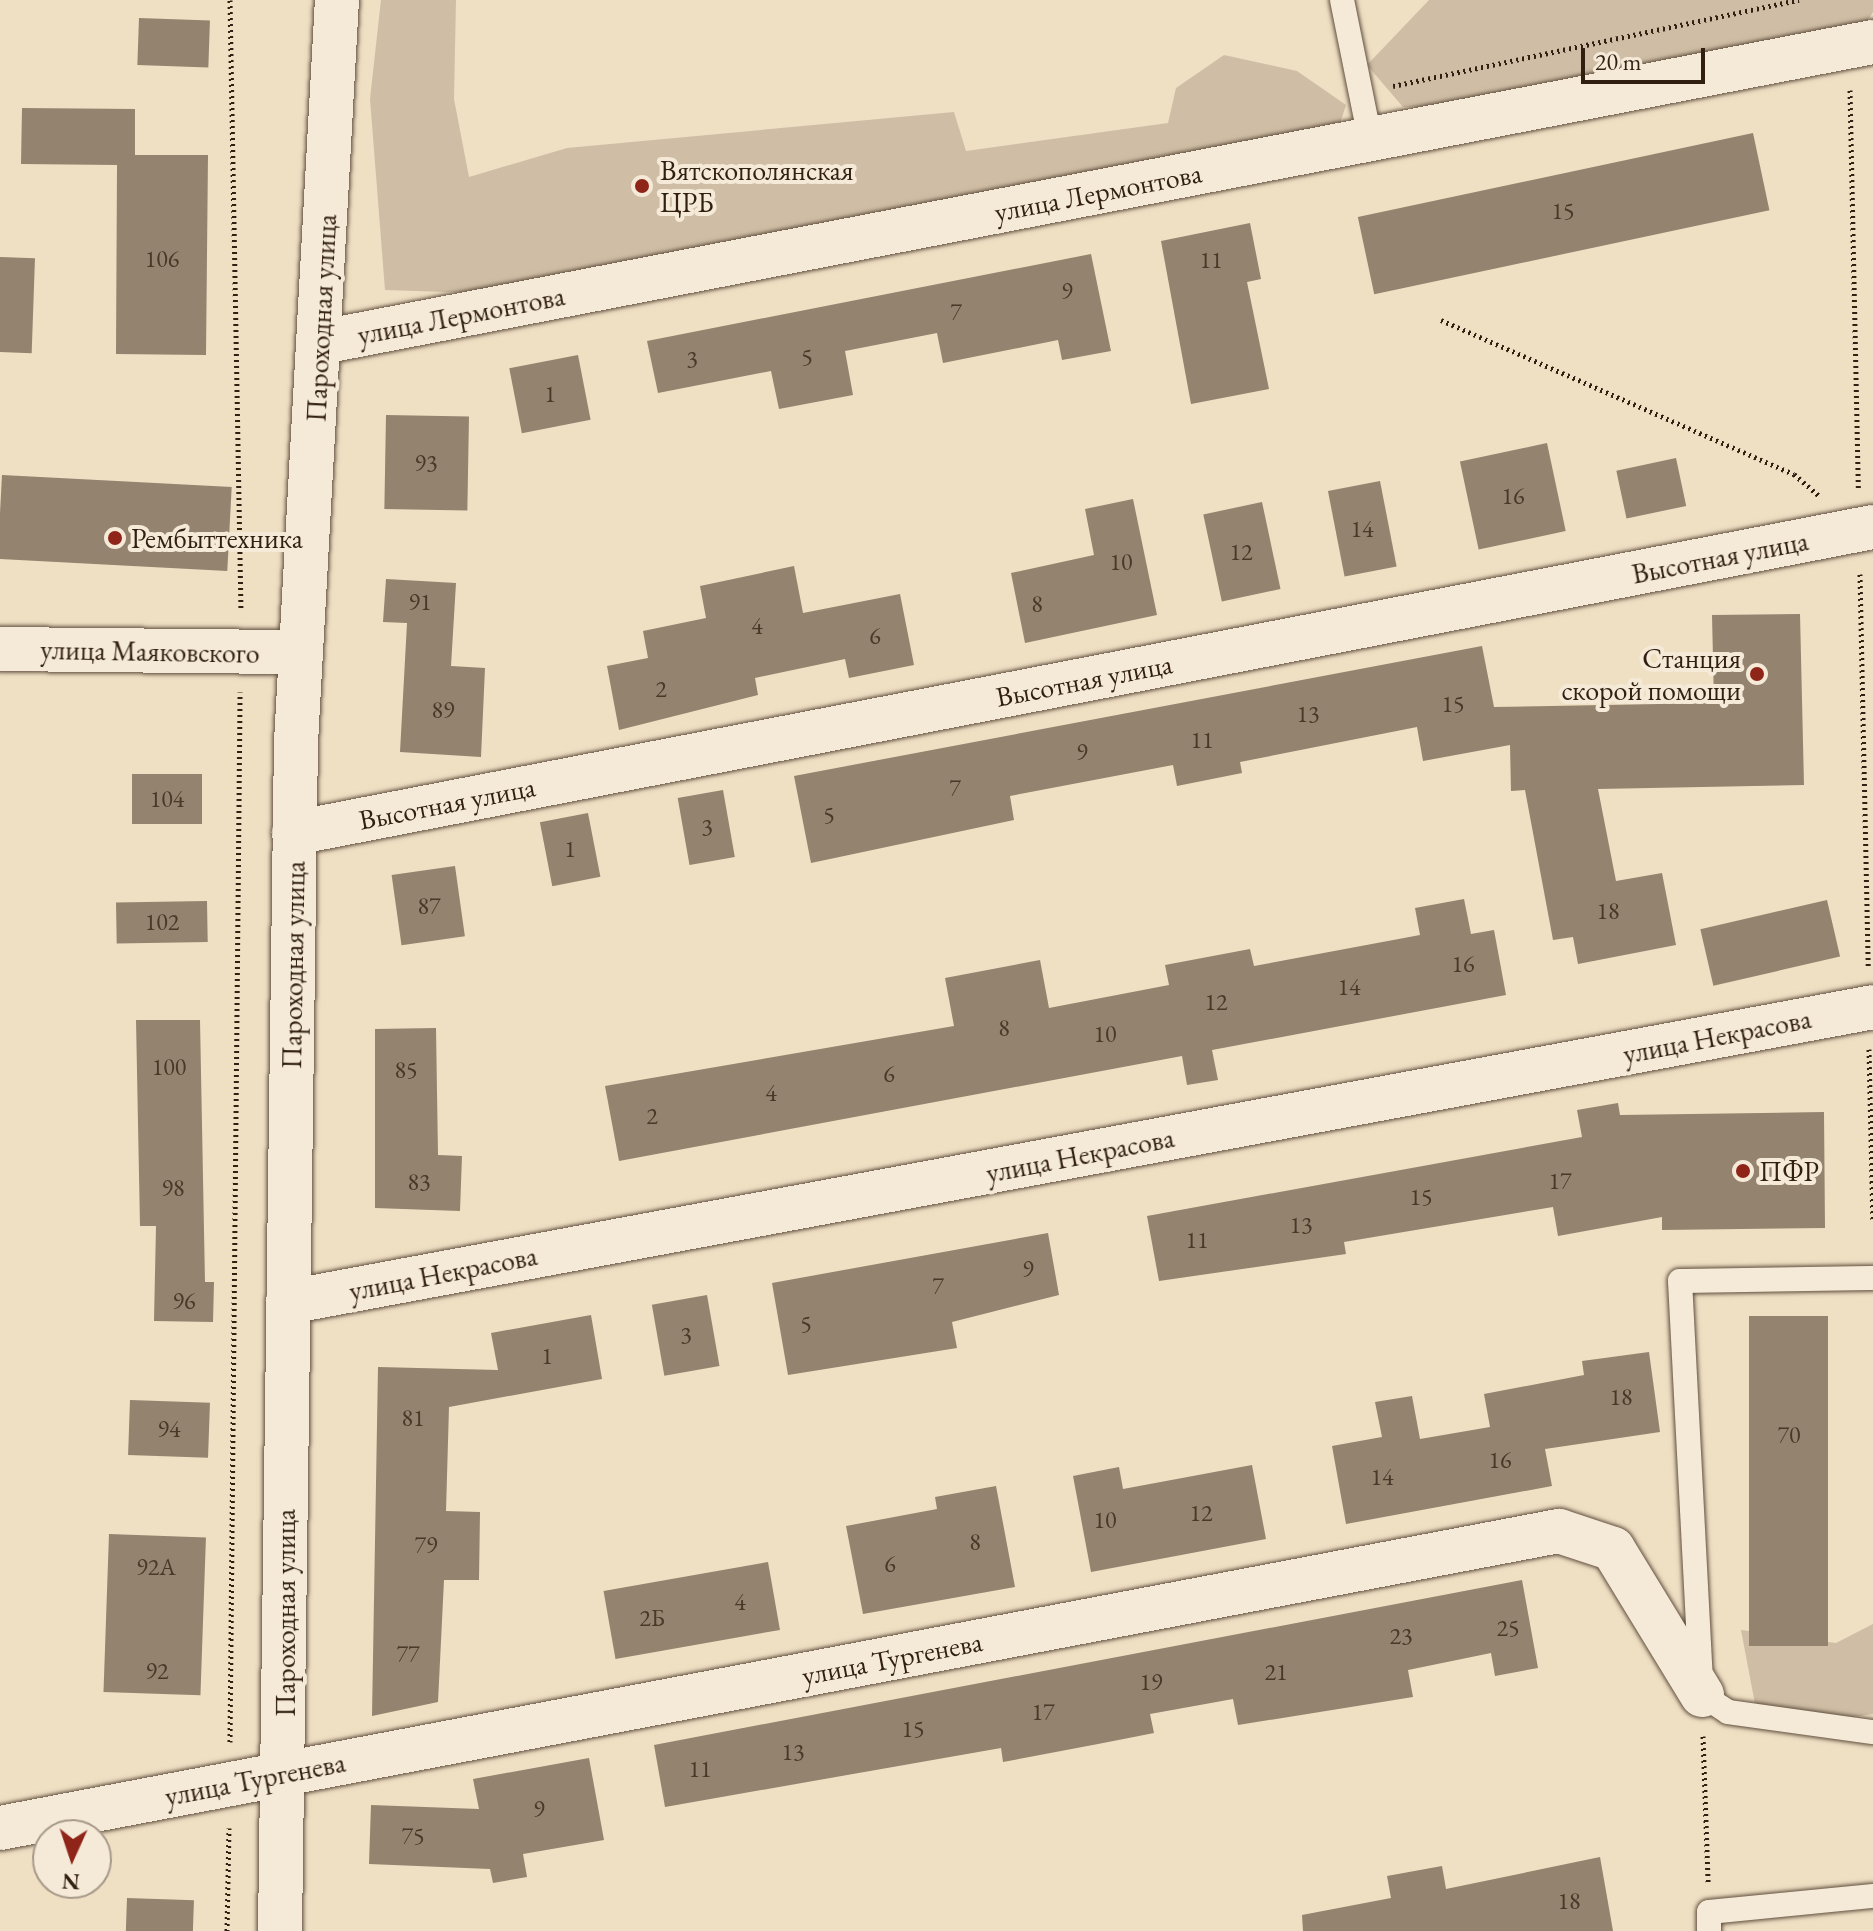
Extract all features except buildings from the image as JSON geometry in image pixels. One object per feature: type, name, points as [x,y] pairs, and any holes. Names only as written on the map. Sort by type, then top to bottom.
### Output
[{"type":"street","name":"Пароходная улица","points":[[280,1931],[299,652],[322,342],[337,0]]},
{"type":"street","name":"улица Лермонтова","points":[[322,342],[1861,44]]},
{"type":"street","name":"Высотная улица","points":[[294,833],[1866,529]]},
{"type":"street","name":"улица Маяковского","points":[[0,649],[241,655],[299,652]]},
{"type":"street","name":"улица Некрасова","points":[[288,1302],[1871,1007]]},
{"type":"street","name":"улица Тургенева","points":[[0,1828],[1559,1531],[1613,1549],[1702,1695]]},
{"type":"lane","points":[[1342,0],[1370,139]]},
{"type":"lane","points":[[1873,1278],[1680,1281],[1702,1695],[1728,1712],[1873,1732]]},
{"type":"lane","points":[[1709,1921],[1873,1896]]},
{"type":"path","points":[[227,1931],[241,655],[230,0]]},
{"type":"path","points":[[1861,44],[1873,1220]]},
{"type":"path","points":[[1441,320],[1794,474],[1866,529]]},
{"type":"path","points":[[1702,1695],[1709,1921]]},
{"type":"shaded area","points":[[381,0],[456,0],[454,99],[469,177],[567,148],[954,112],[966,151],[1168,123],[1176,88],[1224,55],[1297,71],[1346,105],[1337,133],[476,293],[385,290],[370,99]]},
{"type":"shaded area","points":[[1429,0],[1873,0],[1873,12],[1859,35],[1477,106],[1403,107],[1367,65]]},
{"type":"shaded area","points":[[1873,1624],[1873,1714],[1834,1720],[1755,1704],[1741,1630],[1836,1643]]},
{"type":"place","name":"Вятскополянская ЦРБ","points":[[642,186]]},
{"type":"place","name":"Рембыттехника","points":[[115,538]]},
{"type":"place","name":"Станция скорой помощи","points":[[1757,674]]},
{"type":"place","name":"ПФР","points":[[1743,1171]]}]
